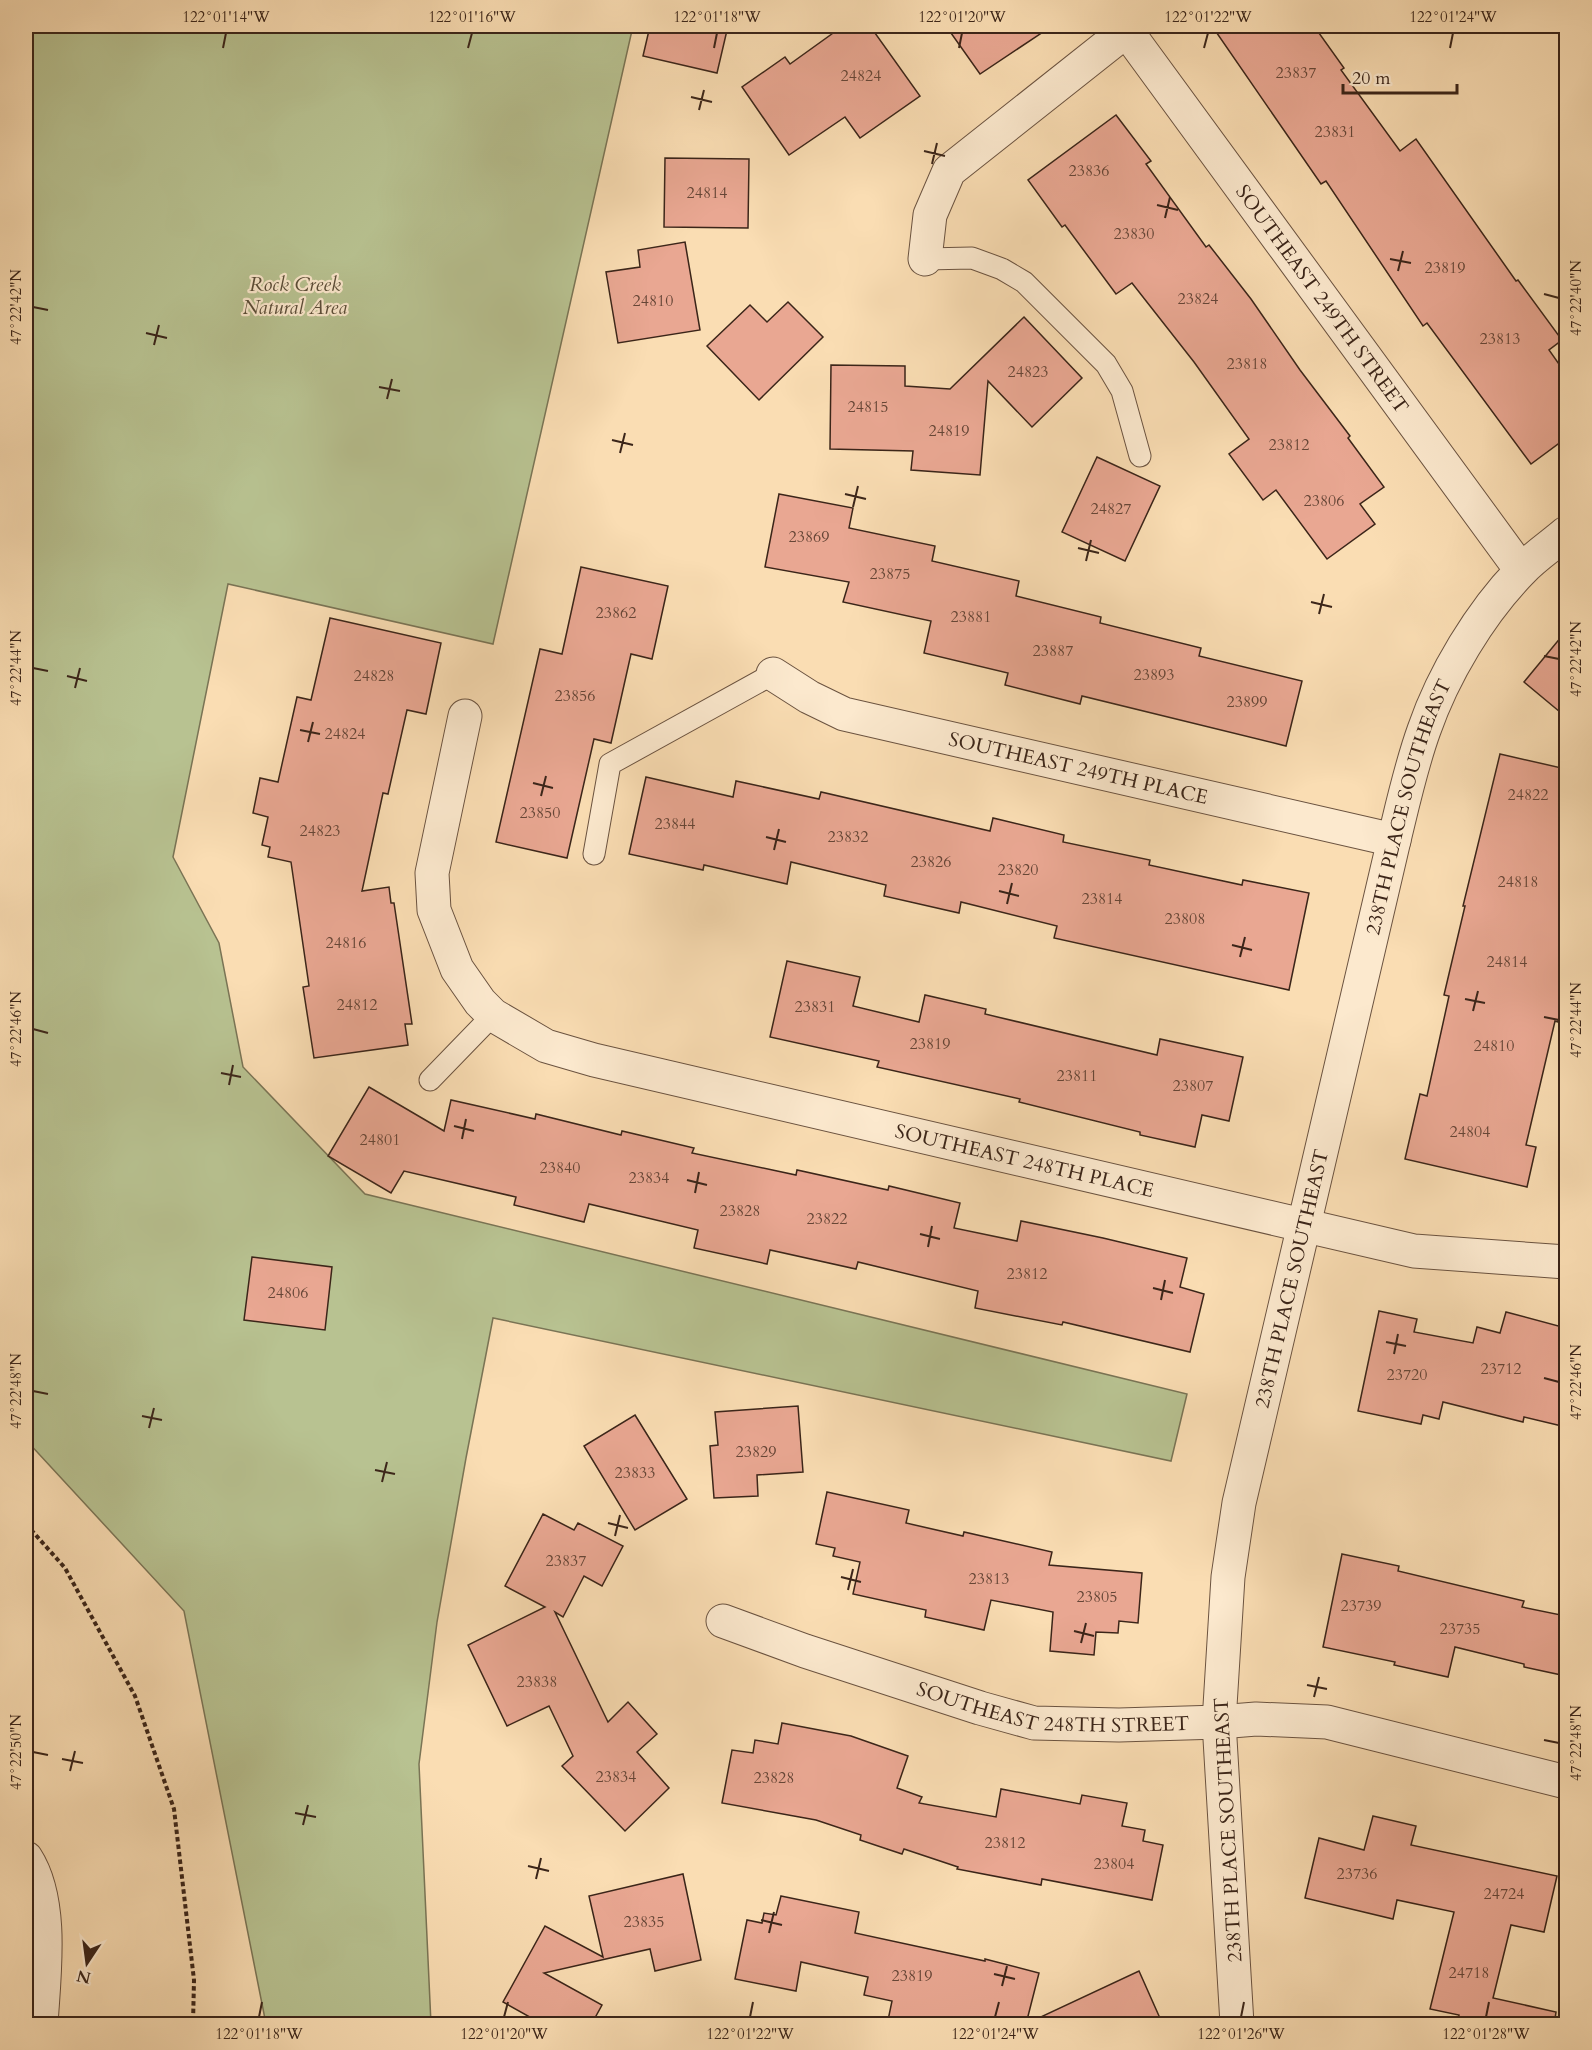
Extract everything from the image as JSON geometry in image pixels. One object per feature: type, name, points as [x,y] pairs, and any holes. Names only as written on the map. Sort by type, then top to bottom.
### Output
[{"type":"street","points":[[925,259],[930,215],[949,171],[1125,28]]},
{"type":"street","name":"SOUTHEAST 249TH STREET","points":[[1125,28],[1521,570]]},
{"type":"street","name":"238TH PLACE SOUTHEAST","points":[[1238,2025],[1219,1722],[1228,1577],[1239,1503],[1411,768],[1424,728],[1445,682],[1489,608],[1521,570],[1566,534]]},
{"type":"street","name":"SOUTHEAST 249TH PLACE","points":[[773,674],[809,697],[844,714],[1394,840]]},
{"type":"street","points":[[465,716],[432,873],[434,910],[457,969],[480,1002],[493,1016]]},
{"type":"street","name":"SOUTHEAST 248TH PLACE","points":[[493,1016],[546,1046],[594,1060],[1304,1227],[1414,1251],[1566,1262]]},
{"type":"street","name":"SOUTHEAST 248TH STREET","points":[[723,1621],[805,1651],[980,1708],[1034,1723],[1119,1725],[1256,1719],[1327,1722],[1566,1782]]},
{"type":"street","points":[[29,1864],[46,1928],[41,2025]]},
{"type":"lane","points":[[925,259],[972,258],[1002,269],[1024,282],[1106,364],[1122,391],[1140,456]]},
{"type":"lane","points":[[594,854],[610,764],[773,674]]},
{"type":"lane","points":[[430,1080],[493,1016]]},
{"type":"path","points":[[26,1524],[65,1568],[135,1696],[174,1809],[194,1980],[193,2025]]},
{"type":"green space","name":"Rock Creek Natural Area","points":[[26,26],[633,26],[493,644],[228,584],[173,857],[219,943],[243,1067],[365,1194],[1187,1394],[1171,1461],[493,1318],[437,1622],[419,1764],[431,2024],[266,2024],[184,1611],[26,1440]]},
{"type":"building","points":[[650,26],[728,26],[717,73],[643,56]]},
{"type":"building","points":[[843,26],[870,26],[920,96],[860,138],[845,117],[789,155],[742,87],[785,57],[790,64]]},
{"type":"building","points":[[946,26],[1052,26],[980,74]]},
{"type":"building","points":[[1212,26],[1314,26],[1344,68],[1341,70],[1400,151],[1416,139],[1516,281],[1518,280],[1562,340],[1549,350],[1566,374],[1566,438],[1531,464],[1427,323],[1423,326],[1326,181],[1321,184]]},
{"type":"building","points":[[1116,115],[1151,161],[1146,164],[1206,247],[1209,245],[1251,299],[1384,487],[1360,504],[1375,524],[1327,559],[1276,490],[1263,500],[1229,454],[1249,439],[1194,362],[1132,283],[1116,294],[1065,225],[1062,227],[1028,180]]},
{"type":"building","points":[[665,158],[749,159],[748,228],[664,227]]},
{"type":"building","points":[[685,242],[700,330],[618,343],[606,272],[640,267],[638,250]]},
{"type":"building","points":[[788,302],[823,337],[759,400],[707,346],[750,305],[767,322]]},
{"type":"building","points":[[1024,317],[1082,378],[1032,427],[988,381],[980,475],[911,470],[913,451],[830,449],[831,365],[905,366],[905,386],[950,389]]},
{"type":"building","points":[[1097,457],[1160,486],[1125,561],[1062,532]]},
{"type":"building","points":[[779,494],[853,508],[849,528],[935,546],[932,561],[1019,581],[1016,596],[1101,617],[1100,623],[1201,648],[1199,656],[1302,681],[1286,746],[1082,696],[1080,704],[1005,685],[1008,673],[924,653],[931,621],[843,602],[849,582],[765,567]]},
{"type":"building","points":[[581,567],[668,586],[652,659],[631,654],[611,743],[594,739],[567,858],[496,842],[540,649],[562,654]]},
{"type":"building","points":[[330,618],[441,643],[426,714],[407,710],[388,794],[383,793],[362,891],[389,887],[391,903],[394,903],[412,1024],[405,1024],[408,1045],[314,1058],[303,987],[309,986],[291,862],[268,857],[270,847],[262,845],[268,817],[253,813],[260,778],[278,782],[297,697],[311,700]]},
{"type":"building","points":[[1566,631],[1566,717],[1524,682]]},
{"type":"building","points":[[1500,754],[1566,769],[1566,987],[1558,1022],[1555,1021],[1526,1145],[1536,1147],[1527,1187],[1405,1159],[1420,1094],[1427,1096],[1449,996],[1444,995]]},
{"type":"building","points":[[646,777],[733,797],[736,781],[819,799],[821,792],[990,831],[993,818],[1064,835],[1063,842],[1150,860],[1149,865],[1242,885],[1243,880],[1309,893],[1289,990],[1054,938],[1057,926],[961,902],[959,913],[884,896],[886,885],[791,862],[787,884],[704,865],[703,870],[629,854]]},
{"type":"building","points":[[787,961],[860,977],[853,1006],[919,1022],[925,995],[986,1009],[985,1014],[1157,1055],[1160,1039],[1243,1057],[1229,1121],[1202,1115],[1195,1147],[1140,1135],[1140,1132],[1019,1102],[1020,1099],[877,1067],[879,1061],[770,1037]]},
{"type":"building","points":[[369,1087],[444,1131],[451,1100],[535,1119],[536,1114],[621,1135],[622,1131],[694,1148],[692,1153],[796,1175],[797,1170],[888,1190],[889,1186],[960,1203],[954,1228],[1017,1241],[1021,1221],[1187,1258],[1180,1287],[1204,1294],[1190,1352],[1063,1322],[1062,1325],[975,1308],[978,1291],[858,1262],[856,1269],[770,1250],[767,1264],[694,1248],[698,1230],[589,1204],[584,1222],[514,1205],[516,1197],[404,1171],[391,1193],[328,1156]]},
{"type":"building","points":[[252,1257],[332,1267],[325,1330],[244,1320]]},
{"type":"building","points":[[1379,1311],[1417,1319],[1414,1332],[1473,1343],[1477,1327],[1500,1333],[1506,1312],[1566,1328],[1566,1427],[1524,1417],[1523,1422],[1443,1402],[1439,1419],[1423,1415],[1421,1424],[1358,1411]]},
{"type":"building","points":[[798,1406],[803,1472],[757,1475],[758,1496],[714,1498],[710,1446],[718,1445],[715,1412]]},
{"type":"building","points":[[635,1415],[687,1499],[635,1530],[584,1446]]},
{"type":"building","points":[[827,1492],[909,1510],[906,1523],[963,1536],[964,1532],[1052,1552],[1049,1565],[1142,1573],[1138,1623],[1119,1621],[1118,1633],[1096,1632],[1094,1655],[1050,1651],[1053,1612],[991,1600],[984,1630],[925,1617],[926,1610],[853,1594],[860,1562],[833,1556],[835,1548],[816,1544]]},
{"type":"building","points":[[543,1514],[574,1530],[578,1523],[623,1546],[602,1586],[584,1576],[563,1617],[555,1612],[608,1722],[628,1702],[657,1734],[637,1752],[669,1788],[625,1831],[562,1766],[573,1756],[549,1706],[507,1726],[468,1645],[545,1607],[505,1586]]},
{"type":"building","points":[[1342,1554],[1399,1566],[1398,1571],[1524,1601],[1522,1607],[1566,1616],[1566,1676],[1524,1667],[1524,1664],[1455,1647],[1448,1677],[1394,1665],[1395,1662],[1323,1647]]},
{"type":"building","points":[[782,1723],[851,1736],[908,1756],[897,1788],[922,1797],[919,1803],[996,1817],[1001,1789],[1080,1804],[1082,1795],[1127,1803],[1122,1826],[1145,1830],[1143,1841],[1163,1845],[1152,1900],[1042,1879],[1041,1885],[957,1869],[958,1867],[904,1849],[902,1854],[860,1840],[861,1835],[816,1820],[722,1803],[732,1750],[753,1753],[755,1740],[778,1744]]},
{"type":"building","points":[[1373,1816],[1416,1826],[1411,1845],[1557,1876],[1544,1932],[1511,1925],[1493,1998],[1556,2012],[1554,2025],[1457,2025],[1459,2015],[1430,2009],[1454,1912],[1397,1900],[1393,1919],[1305,1898],[1319,1838],[1364,1850]]},
{"type":"building","points":[[683,1874],[701,1960],[655,1971],[650,1949],[544,1973],[602,2005],[591,2025],[544,2025],[503,2002],[545,1926],[603,1957],[589,1896]]},
{"type":"building","points":[[781,1896],[859,1912],[855,1933],[985,1961],[985,1959],[1039,1973],[1026,2024],[1139,1971],[1163,2025],[887,2025],[892,2001],[864,1995],[868,1977],[801,1962],[796,1991],[735,1979],[747,1920],[762,1923],[764,1913],[776,1915]]}]
